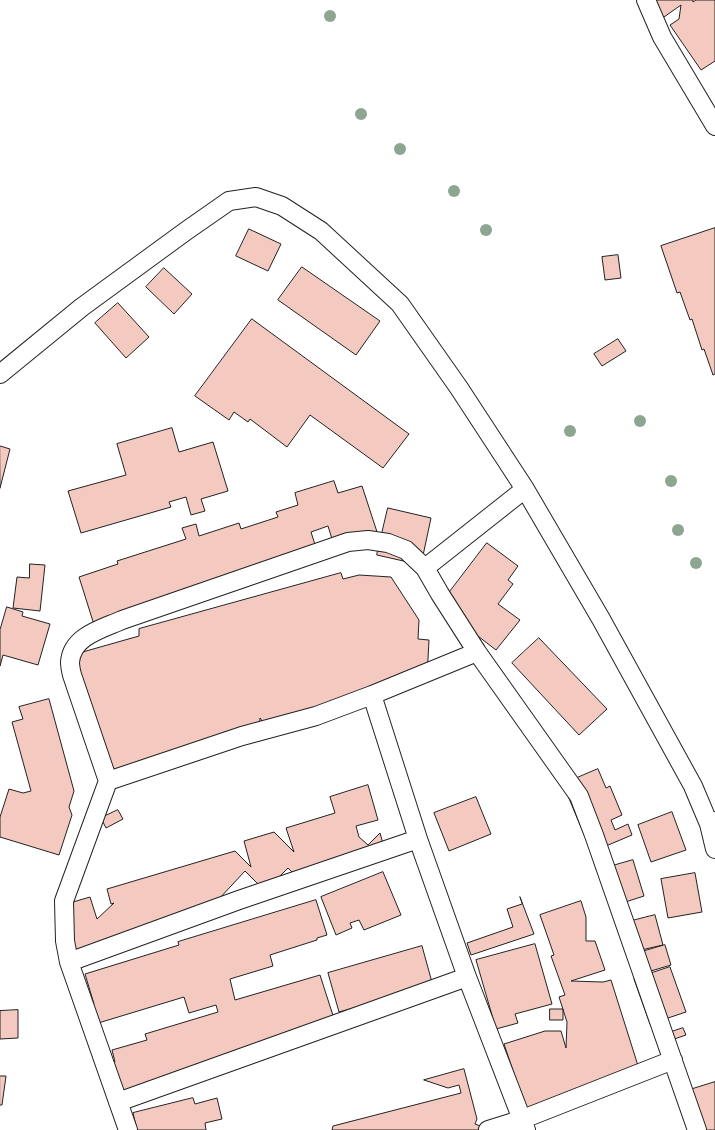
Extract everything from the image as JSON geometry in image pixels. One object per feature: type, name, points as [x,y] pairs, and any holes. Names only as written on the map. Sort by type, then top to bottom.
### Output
[{"type":"street","points":[[646,0],[662,37],[715,126]]},
{"type":"street","points":[[0,374],[82,307],[229,201],[256,197],[282,206],[321,231],[400,304],[459,388],[525,489],[601,619],[712,822],[715,848]]},
{"type":"street","points":[[425,568],[525,489]]},
{"type":"street","points":[[128,1130],[69,962],[65,941],[64,901],[108,781],[72,675],[70,663],[73,652],[77,645],[90,634],[122,620],[348,542],[368,540],[388,543],[406,550],[425,568],[477,652],[579,796],[597,842],[697,1130]]},
{"type":"street","points":[[108,781],[242,736],[316,716],[477,652]]},
{"type":"street","points":[[372,695],[418,839],[467,977],[524,1125]]},
{"type":"street","points":[[69,962],[240,900],[418,839]]},
{"type":"street","points":[[118,1102],[467,977]]},
{"type":"street","points":[[488,1130],[524,1125],[673,1060]]},
{"type":"building","points":[[652,0],[693,0],[693,2],[696,0],[715,0],[715,61],[701,70],[670,25],[679,19],[681,5],[664,17]]},
{"type":"building","points":[[715,228],[715,374],[713,375],[704,349],[702,350],[692,319],[690,320],[680,292],[677,293],[661,246]]},
{"type":"building","points":[[249,229],[281,244],[268,271],[236,256]]},
{"type":"building","points":[[618,255],[621,278],[605,280],[602,257]]},
{"type":"building","points":[[302,267],[380,321],[356,355],[278,300]]},
{"type":"building","points":[[164,268],[192,294],[174,314],[146,287]]},
{"type":"building","points":[[118,303],[149,337],[126,358],[95,323]]},
{"type":"building","points":[[252,319],[409,434],[383,468],[310,415],[287,447],[250,419],[248,422],[234,412],[229,420],[195,396]]},
{"type":"building","points":[[618,339],[626,351],[602,366],[594,354]]},
{"type":"building","points":[[172,428],[179,452],[213,442],[228,491],[201,499],[205,511],[191,515],[186,497],[169,502],[171,507],[81,533],[68,491],[126,475],[117,444]]},
{"type":"building","points":[[0,446],[10,449],[0,488]]},
{"type":"building","points":[[334,481],[338,493],[362,486],[379,538],[336,552],[328,526],[311,532],[318,554],[96,631],[79,577],[118,564],[117,561],[186,539],[182,528],[196,524],[199,536],[239,523],[241,529],[278,517],[276,512],[298,505],[295,493]]},
{"type":"building","points":[[388,508],[431,518],[421,565],[377,555]]},
{"type":"building","points":[[487,543],[518,566],[508,580],[513,584],[498,604],[520,620],[496,650],[439,606]]},
{"type":"building","points":[[30,564],[45,565],[40,611],[13,608],[17,577],[29,578]]},
{"type":"building","points":[[341,573],[343,579],[359,575],[391,577],[419,620],[418,639],[429,640],[427,677],[270,732],[260,718],[259,736],[239,728],[222,733],[221,743],[110,783],[101,754],[89,753],[63,661],[72,655],[139,636],[139,629]]},
{"type":"building","points":[[7,607],[23,612],[22,616],[50,624],[38,665],[3,655],[0,666],[0,630]]},
{"type":"building","points":[[539,638],[607,709],[579,735],[512,663]]},
{"type":"building","points":[[49,699],[74,791],[69,807],[72,815],[59,855],[0,837],[0,817],[9,789],[23,793],[31,791],[12,722],[23,719],[19,707]]},
{"type":"building","points":[[598,769],[606,788],[610,786],[622,815],[611,820],[615,830],[628,824],[632,835],[594,851],[588,836],[585,837],[563,784]]},
{"type":"building","points":[[368,785],[378,820],[356,826],[359,837],[368,845],[380,833],[384,847],[294,874],[288,868],[275,881],[260,886],[245,871],[218,900],[70,955],[56,907],[90,897],[97,919],[114,903],[111,904],[107,889],[235,851],[251,867],[244,841],[274,832],[294,852],[286,828],[335,813],[330,797]]},
{"type":"building","points":[[476,797],[491,834],[449,851],[434,813]]},
{"type":"building","points":[[118,810],[123,819],[106,828],[101,818]]},
{"type":"building","points":[[672,812],[686,850],[651,862],[638,825]]},
{"type":"building","points":[[633,860],[644,896],[613,906],[602,869]]},
{"type":"building","points":[[383,872],[401,915],[364,930],[359,920],[350,923],[352,928],[336,935],[321,897]]},
{"type":"building","points":[[695,873],[702,912],[668,918],[661,879]]},
{"type":"building","points":[[520,897],[534,934],[471,955],[467,943],[513,927],[507,909],[522,904]]},
{"type":"building","points":[[316,900],[327,935],[317,938],[317,940],[270,955],[273,966],[230,979],[235,1000],[320,975],[337,1028],[115,1095],[106,1065],[115,1062],[112,1050],[147,1040],[145,1034],[218,1012],[216,1005],[189,1013],[184,997],[95,1024],[89,1005],[94,1004],[85,974],[179,945],[178,942]]},
{"type":"building","points":[[581,901],[586,917],[586,941],[595,941],[605,970],[571,981],[603,982],[611,980],[640,1072],[527,1112],[504,1044],[545,1031],[561,1031],[566,1048],[567,1022],[559,997],[565,995],[551,956],[554,955],[540,915]]},
{"type":"building","points":[[655,915],[663,945],[628,953],[620,924]]},
{"type":"building","points":[[535,944],[552,1004],[515,1014],[518,1023],[496,1029],[476,960]]},
{"type":"building","points":[[665,945],[671,965],[634,976],[628,956]]},
{"type":"building","points":[[422,946],[433,986],[339,1012],[328,973]]},
{"type":"building","points":[[670,967],[686,1012],[650,1024],[634,979]]},
{"type":"building","points":[[550,1009],[563,1009],[563,1020],[550,1020]]},
{"type":"building","points":[[18,1010],[18,1038],[0,1039],[0,1011]]},
{"type":"building","points":[[683,1028],[686,1035],[660,1044],[657,1037]]},
{"type":"building","points":[[464,1069],[477,1119],[475,1124],[491,1130],[332,1130],[333,1126],[461,1093],[459,1085],[448,1088],[424,1080]]},
{"type":"building","points":[[0,1076],[6,1076],[2,1105],[0,1105]]},
{"type":"building","points":[[715,1082],[715,1130],[689,1130],[683,1092]]},
{"type":"building","points":[[193,1098],[195,1104],[217,1098],[222,1119],[205,1123],[206,1130],[137,1130],[133,1113]]}]
